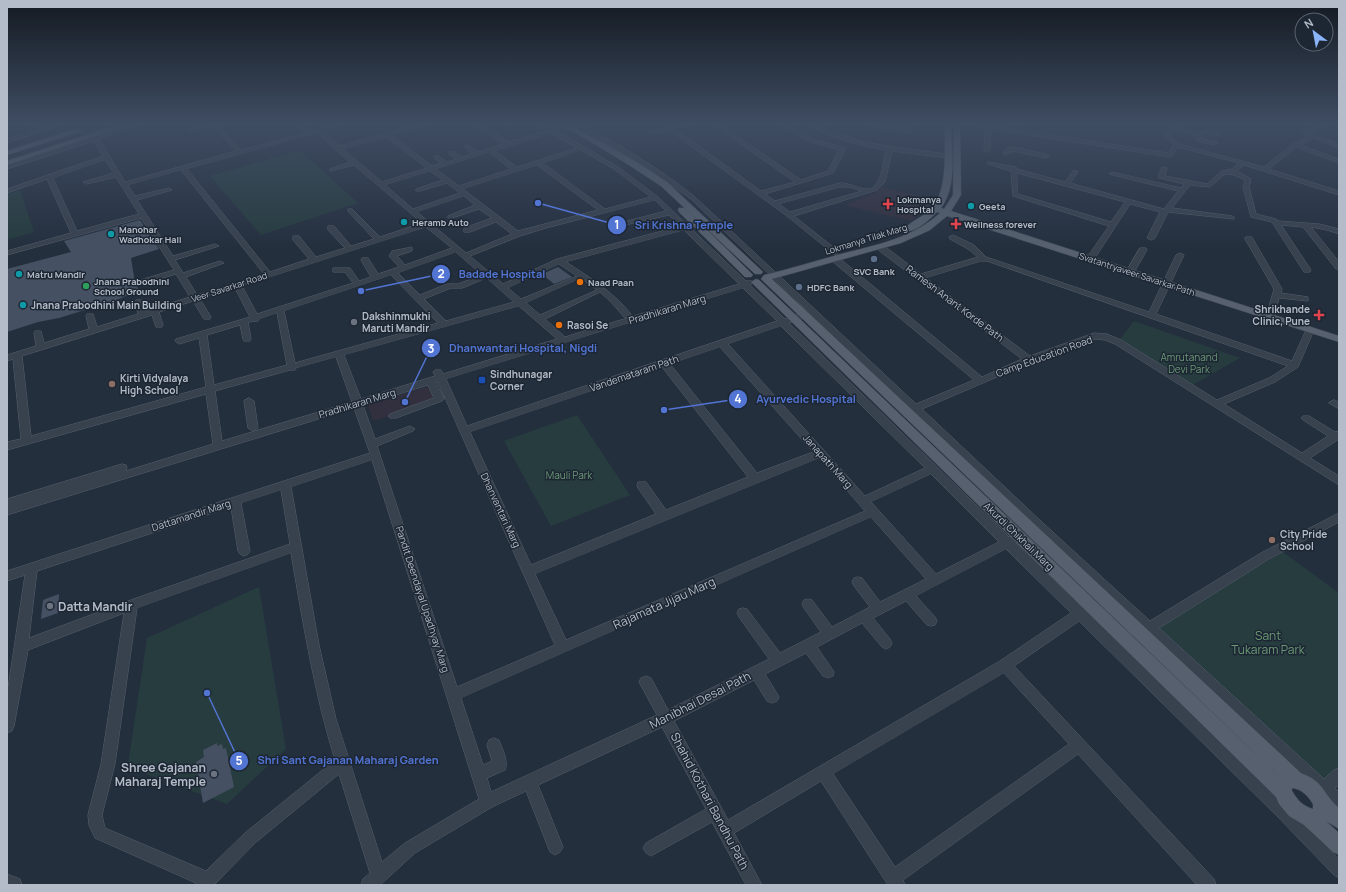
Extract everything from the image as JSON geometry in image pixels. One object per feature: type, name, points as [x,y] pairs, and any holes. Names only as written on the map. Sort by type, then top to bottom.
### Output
[{"type":"main road","name":"Akurdi Chikhali Marg","points":[[624,165],[656,187],[674,203],[748,280],[793,318],[1031,531],[1296,779]]},
{"type":"main road","name":"Lokmanya Tilak Marg","points":[[835,255],[880,247],[922,231],[942,208],[946,188],[947,165]]},
{"type":"main road","name":"Lokmanya Tilak Marg","points":[[748,280],[752,272],[766,275],[835,255],[907,230],[942,208],[957,195],[956,165]]},
{"type":"main road","name":"Svatantryaveer Savarkar Path","points":[[942,208],[1271,314],[1339,332]]},
{"type":"main road","name":"Svatantryaveer Savarkar Path","points":[[1092,256],[1134,267],[1169,281]]},
{"type":"main road","name":"Akurdi Chikhali Marg","points":[[766,275],[793,318],[911,410],[1031,531],[1281,790]]},
{"type":"main road","name":"Svatantryaveer Savarkar Path","points":[[1271,314],[1310,330],[1339,339]]},
{"type":"main road","points":[[1326,797],[1320,814],[1315,817],[1308,816],[1286,809],[1281,790],[1282,785],[1284,781],[1289,779],[1296,779],[1307,784],[1326,797],[1339,820]]},
{"type":"main road","points":[[1308,816],[1339,846]]},
{"type":"street","points":[[7,191],[84,165]]},
{"type":"street","points":[[112,165],[133,200],[181,273],[207,317]]},
{"type":"street","points":[[124,184],[191,165]]},
{"type":"street","points":[[332,170],[348,165]]},
{"type":"street","points":[[359,165],[562,338]]},
{"type":"street","points":[[426,165],[517,234]]},
{"type":"street","points":[[381,184],[444,165]]},
{"type":"street","points":[[509,165],[516,170]]},
{"type":"street","points":[[458,189],[534,165]]},
{"type":"street","points":[[541,165],[604,211]]},
{"type":"street","points":[[610,165],[656,198],[686,227],[748,280]]},
{"type":"street","points":[[648,165],[693,198],[766,275],[911,410]]},
{"type":"street","points":[[720,165],[789,215],[980,380]]},
{"type":"street","points":[[775,165],[800,182]]},
{"type":"street","points":[[760,194],[831,172],[835,165]]},
{"type":"street","points":[[789,215],[875,189],[882,182],[886,165]]},
{"type":"street","points":[[998,165],[1166,210],[1232,218]]},
{"type":"street","points":[[1164,168],[1161,177],[1188,184],[1208,186],[1224,172],[1231,171],[1241,165]]},
{"type":"street","points":[[1248,165],[1339,193]]},
{"type":"street","points":[[1264,170],[1271,165]]},
{"type":"street","points":[[182,167],[269,274]]},
{"type":"street","points":[[1014,168],[1015,195],[1114,225]]},
{"type":"street","points":[[1231,171],[1248,179],[1246,187],[1253,216],[1274,219],[1307,270]]},
{"type":"street","points":[[1067,183],[1075,172]]},
{"type":"street","points":[[86,182],[118,174]]},
{"type":"street","points":[[1112,174],[1183,190]]},
{"type":"street","points":[[49,176],[75,234]]},
{"type":"street","points":[[418,190],[448,181]]},
{"type":"street","points":[[1151,238],[1166,210],[1188,184]]},
{"type":"street","points":[[773,204],[840,185],[849,185],[869,191]]},
{"type":"street","points":[[133,200],[169,190]]},
{"type":"street","points":[[413,211],[464,194]]},
{"type":"street","points":[[466,256],[517,234],[543,226],[656,198]]},
{"type":"street","points":[[1092,256],[1129,201]]},
{"type":"street","points":[[450,217],[480,206]]},
{"type":"street","points":[[350,210],[379,240]]},
{"type":"street","points":[[616,225],[670,212]]},
{"type":"street","points":[[7,253],[143,215]]},
{"type":"street","points":[[467,230],[497,219]]},
{"type":"street","points":[[1277,223],[1327,227],[1336,229],[1339,232]]},
{"type":"street","name":"Veer Savarkar Road","points":[[7,358],[428,224]]},
{"type":"street","points":[[1305,225],[1339,266]]},
{"type":"street","points":[[503,287],[560,261],[686,227]]},
{"type":"street","points":[[331,228],[350,249]]},
{"type":"street","points":[[953,236],[971,247],[984,259]]},
{"type":"street","points":[[296,238],[314,260]]},
{"type":"street","points":[[1249,239],[1278,289],[1271,314]]},
{"type":"street","points":[[172,259],[215,246]]},
{"type":"street","name":"Ramesh Anant Korde Path","points":[[880,247],[1029,360]]},
{"type":"street","points":[[404,268],[393,256],[395,253],[409,249]]},
{"type":"street","points":[[179,341],[244,322],[457,249]]},
{"type":"street","points":[[1134,267],[1143,250]]},
{"type":"street","points":[[1152,315],[1180,255]]},
{"type":"street","points":[[920,277],[984,259],[997,262],[1295,365]]},
{"type":"street","points":[[365,260],[376,278]]},
{"type":"street","points":[[560,261],[602,290],[621,306],[627,314]]},
{"type":"street","points":[[140,283],[220,263]]},
{"type":"street","points":[[336,270],[346,270],[357,284]]},
{"type":"street","points":[[393,272],[445,325]]},
{"type":"street","points":[[418,298],[450,286],[459,286],[488,275]]},
{"type":"street","points":[[7,446],[292,368],[520,303],[577,278]]},
{"type":"street","name":"Pradhikaran Marg","points":[[562,338],[627,314],[748,280]]},
{"type":"street","name":"Pradhikaran Marg","points":[[7,502],[437,377],[748,280]]},
{"type":"street","points":[[238,284],[255,318]]},
{"type":"street","points":[[539,319],[596,292]]},
{"type":"street","points":[[1276,295],[1305,299]]},
{"type":"street","points":[[139,302],[142,315]]},
{"type":"street","points":[[280,310],[292,368]]},
{"type":"street","points":[[154,311],[159,325]]},
{"type":"street","points":[[90,316],[94,331]]},
{"type":"street","points":[[793,318],[932,469],[1079,614],[1286,809],[1339,870]]},
{"type":"street","name":"Vandemataram Path","points":[[464,431],[793,318]]},
{"type":"street","points":[[244,322],[248,339]]},
{"type":"street","points":[[1217,404],[1272,380],[1295,365],[1310,330]]},
{"type":"street","points":[[38,333],[41,348]]},
{"type":"street","points":[[203,334],[217,442]]},
{"type":"street","name":"Camp Education Road","points":[[911,410],[1029,360],[1094,336],[1107,337],[1339,481]]},
{"type":"street","name":"Janapath Marg","points":[[722,343],[934,580]]},
{"type":"street","name":"Pandit Deendayal Upadhyay Marg","points":[[339,354],[357,400],[454,695],[487,802]]},
{"type":"street","points":[[17,355],[26,440]]},
{"type":"street","points":[[664,363],[755,478]]},
{"type":"street","points":[[393,416],[439,399],[437,377]]},
{"type":"street","name":"Dhanvantari Marg","points":[[437,377],[464,431],[563,648]]},
{"type":"street","name":"Pradhikaran Marg","points":[[7,511],[217,442],[253,428],[357,400]]},
{"type":"street","points":[[249,401],[253,428]]},
{"type":"street","points":[[1302,458],[1338,434],[1306,418]]},
{"type":"street","name":"Dattamandir Marg","points":[[7,576],[285,484],[373,449],[410,429]]},
{"type":"street","points":[[529,571],[663,515],[820,453]]},
{"type":"street","points":[[864,501],[932,469]]},
{"type":"street","points":[[285,484],[313,645],[329,719],[373,880]]},
{"type":"street","points":[[642,485],[663,515]]},
{"type":"street","points":[[235,501],[244,551]]},
{"type":"street","name":"Rajamata Jijau Marg","points":[[454,695],[873,512]]},
{"type":"street","points":[[1149,628],[1265,556],[1339,517]]},
{"type":"street","points":[[1031,531],[1149,628],[1326,797],[1339,775]]},
{"type":"street","name":"Manibhai Desai Path","points":[[373,880],[410,848],[487,802],[666,718],[1031,531]]},
{"type":"street","points":[[23,646],[131,605],[296,547]]},
{"type":"street","points":[[7,726],[18,679],[32,568]]},
{"type":"street","points":[[858,582],[878,609]]},
{"type":"street","points":[[907,594],[931,621]]},
{"type":"street","points":[[808,604],[830,634]]},
{"type":"street","points":[[131,605],[108,764],[95,815],[96,825],[100,833],[205,882],[250,838],[342,763]]},
{"type":"street","points":[[743,613],[778,660]]},
{"type":"street","points":[[725,830],[1005,664],[1079,614]]},
{"type":"street","points":[[864,616],[886,643]]},
{"type":"street","points":[[808,645],[828,672]]},
{"type":"street","points":[[1005,664],[1208,885]]},
{"type":"street","points":[[756,672],[772,697]]},
{"type":"street","name":"Shahid Kothari Bandhu Path","points":[[646,682],[752,884]]},
{"type":"street","points":[[823,772],[895,882],[1079,744]]},
{"type":"street","points":[[479,774],[500,765],[494,745]]},
{"type":"street","points":[[530,782],[555,847]]},
{"type":"street","points":[[651,848],[715,812]]},
{"type":"street","points":[[7,882],[14,885]]},
{"type":"shaded area","name":"Lokmanya Hospital","points":[[882,187],[934,200],[911,221],[845,205],[875,193]]},
{"type":"shaded area","points":[[436,384],[443,400],[373,421],[368,405]]},
{"type":"green space","points":[[249,165],[316,165],[358,203],[261,235],[210,176]]},
{"type":"green space","points":[[20,190],[34,232],[7,240],[7,194]]},
{"type":"green space","name":"Amrutanand Devi Park","points":[[1134,321],[1240,358],[1189,387],[1118,342]]},
{"type":"green space","name":"Mauli Park","points":[[577,415],[630,495],[551,526],[504,441]]},
{"type":"green space","name":"Sant Tukaram Park","points":[[1283,552],[1339,593],[1339,771],[1321,786],[1149,628]]},
{"type":"green space","points":[[259,587],[286,749],[227,804],[140,772],[128,764],[147,638]]},
{"type":"building","points":[[140,220],[159,249],[131,258],[135,283],[139,290],[117,300],[7,332],[7,269],[71,252],[64,241]]},
{"type":"building","points":[[558,267],[572,277],[554,284],[542,274]]},
{"type":"building","name":"Datta Mandir","points":[[59,594],[58,613],[41,619],[43,600]]},
{"type":"building","name":"Shree Gajanan Maharaj Temple","points":[[217,743],[217,746],[222,744],[223,749],[226,748],[234,787],[203,803],[196,762],[204,757],[203,750]]},
{"type":"place","name":"Sri Krishna Temple","points":[[538,203]]},
{"type":"place","name":"Lokmanya Hospital","points":[[888,204]]},
{"type":"place","name":"Geeta","points":[[971,206]]},
{"type":"place","name":"Heramb Auto","points":[[404,222]]},
{"type":"place","name":"Wellness forever","points":[[956,224]]},
{"type":"place","name":"Manohar Wadhokar Hall","points":[[111,234]]},
{"type":"place","name":"SVC Bank","points":[[874,259]]},
{"type":"place","name":"Matru Mandir","points":[[19,274]]},
{"type":"place","name":"Naad Paan","points":[[580,282]]},
{"type":"place","name":"Jnana Prabodhini School Ground","points":[[86,286]]},
{"type":"place","name":"HDFC Bank","points":[[799,287]]},
{"type":"place","name":"Badade Hospital","points":[[361,291]]},
{"type":"place","name":"Jnana Prabodhini Main Building","points":[[23,305]]},
{"type":"place","name":"Shrikhande Clinic, Pune","points":[[1319,315]]},
{"type":"place","name":"Dakshinmukhi Maruti Mandir","points":[[354,322]]},
{"type":"place","name":"Rasoi Se","points":[[559,325]]},
{"type":"place","name":"Sindhunagar Corner","points":[[482,380]]},
{"type":"place","name":"Kirti Vidyalaya High School","points":[[112,384]]},
{"type":"place","name":"Dhanwantari Hospital, Nigdi","points":[[405,402]]},
{"type":"place","name":"Ayurvedic Hospital","points":[[664,410]]},
{"type":"place","name":"City Pride School","points":[[1272,540]]},
{"type":"place","name":"Datta Mandir","points":[[50,606]]},
{"type":"place","name":"Shri Sant Gajanan Maharaj Garden","points":[[207,693]]},
{"type":"place","name":"Shree Gajanan Maharaj Temple","points":[[214,774]]}]
